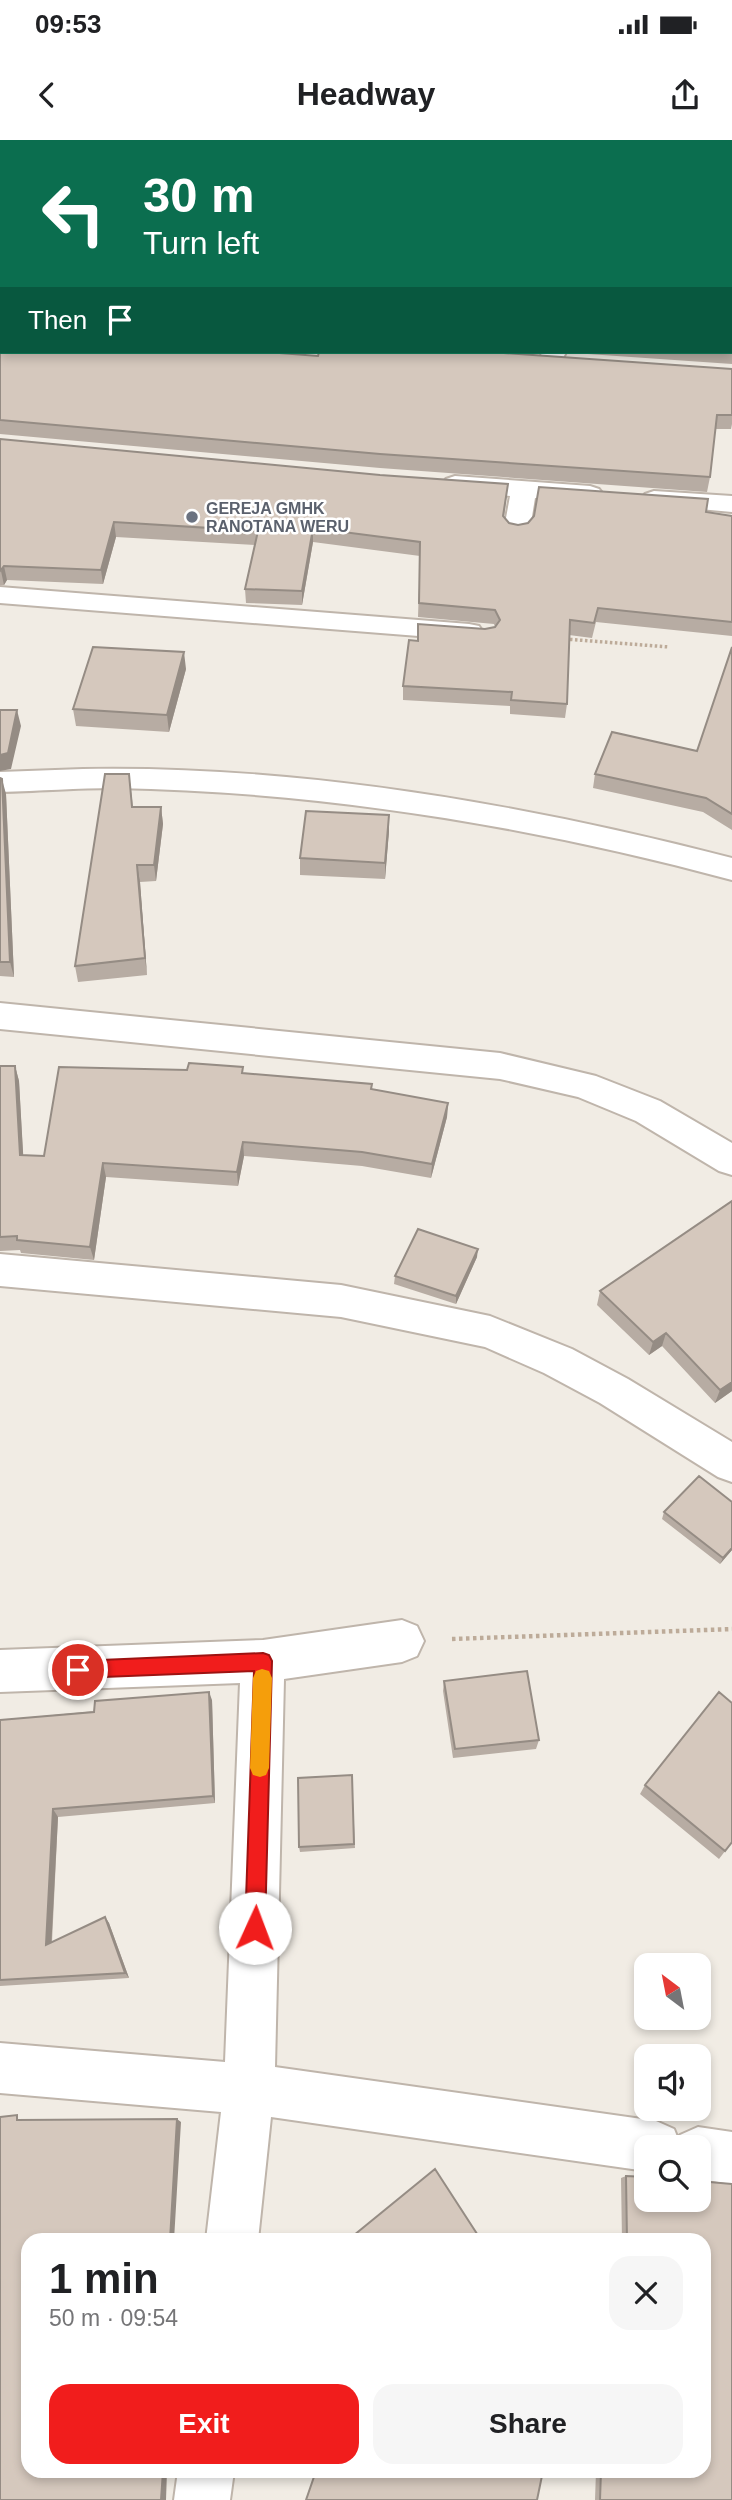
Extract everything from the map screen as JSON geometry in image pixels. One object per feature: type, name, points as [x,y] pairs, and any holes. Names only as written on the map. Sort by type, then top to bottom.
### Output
[{"type":"street","points":[[525,358],[553,356],[577,362]]},
{"type":"street","points":[[432,483],[732,504]]},
{"type":"street","points":[[517,529],[524,489]]},
{"type":"street","points":[[0,594],[484,633]]},
{"type":"street","points":[[0,782],[130,779],[220,784],[428,803],[597,836],[732,869]]},
{"type":"street","points":[[0,1016],[195,1038],[500,1066],[584,1084],[648,1111],[732,1161]]},
{"type":"street","points":[[0,1270],[341,1301],[490,1332],[558,1361],[614,1391],[732,1464]]},
{"type":"street","points":[[0,1671],[263,1661],[402,1641]]},
{"type":"street","points":[[233,2233],[249,2089],[263,1661]]},
{"type":"street","points":[[0,2068],[249,2089],[634,2144]]},
{"type":"street","points":[[711,2155],[732,2158]]},
{"type":"street","points":[[202,2500],[205,2478]]},
{"type":"path","points":[[484,633],[669,647]]},
{"type":"path","points":[[402,1641],[732,1629]]},
{"type":"building","points":[[0,354],[518,354],[732,369],[732,415],[717,415],[710,477],[380,454],[0,420]]},
{"type":"building","points":[[0,439],[380,475],[508,484],[503,516],[509,523],[518,525],[528,523],[534,516],[539,487],[708,499],[706,512],[732,516],[732,622],[598,608],[594,623],[570,620],[567,704],[511,700],[512,692],[403,686],[409,640],[418,641],[418,624],[485,629],[495,627],[500,620],[495,610],[419,603],[420,542],[313,528],[302,591],[245,589],[258,531],[114,522],[101,570],[4,566],[0,571]]},
{"type":"building","points":[[93,647],[184,652],[167,715],[73,709]]},
{"type":"building","points":[[732,647],[732,814],[706,798],[595,774],[612,732],[697,751]]},
{"type":"building","points":[[0,710],[17,710],[8,753],[0,755]]},
{"type":"building","points":[[105,774],[129,774],[132,807],[161,807],[154,865],[137,865],[145,958],[75,966]]},
{"type":"building","points":[[0,778],[2,779],[10,962],[0,962]]},
{"type":"building","points":[[306,811],[389,815],[385,863],[300,858]]},
{"type":"building","points":[[189,1063],[243,1067],[242,1073],[372,1084],[371,1089],[448,1103],[432,1164],[362,1152],[243,1142],[237,1172],[103,1163],[90,1247],[17,1240],[17,1236],[0,1237],[0,1066],[15,1066],[20,1155],[44,1156],[59,1067],[187,1070]]},
{"type":"building","points":[[732,1201],[732,1382],[720,1390],[666,1333],[653,1342],[600,1291]]},
{"type":"building","points":[[418,1229],[478,1249],[456,1296],[395,1276]]},
{"type":"building","points":[[699,1476],[732,1502],[732,1548],[723,1558],[664,1512]]},
{"type":"building","points":[[527,1671],[539,1740],[455,1749],[444,1681]]},
{"type":"building","points":[[209,1692],[213,1796],[53,1809],[46,1945],[105,1917],[125,1973],[0,1980],[0,1720],[94,1712],[95,1701]]},
{"type":"building","points":[[719,1692],[732,1703],[732,1842],[725,1851],[645,1785]]},
{"type":"building","points":[[352,1775],[354,1844],[299,1847],[298,1778]]},
{"type":"building","points":[[17,2115],[17,2120],[177,2119],[170,2233],[21,2233],[21,2478],[163,2478],[161,2500],[0,2500],[0,2117]]},
{"type":"building","points":[[435,2169],[476,2233],[357,2233]]},
{"type":"building","points":[[626,2176],[634,2176],[634,2212],[711,2212],[711,2182],[732,2184],[732,2500],[600,2500],[601,2478],[711,2478],[711,2233],[627,2233]]},
{"type":"building","points":[[314,2478],[542,2478],[537,2500],[306,2500]]},
{"type":"slow traffic","points":[[260,1768],[262,1678]]},
{"type":"place","name":"GEREJA GMHK RANOTANA WERU","points":[[192,517]]},
{"type":"route","points":[[78,1670],[263,1661],[255,1928]]}]
